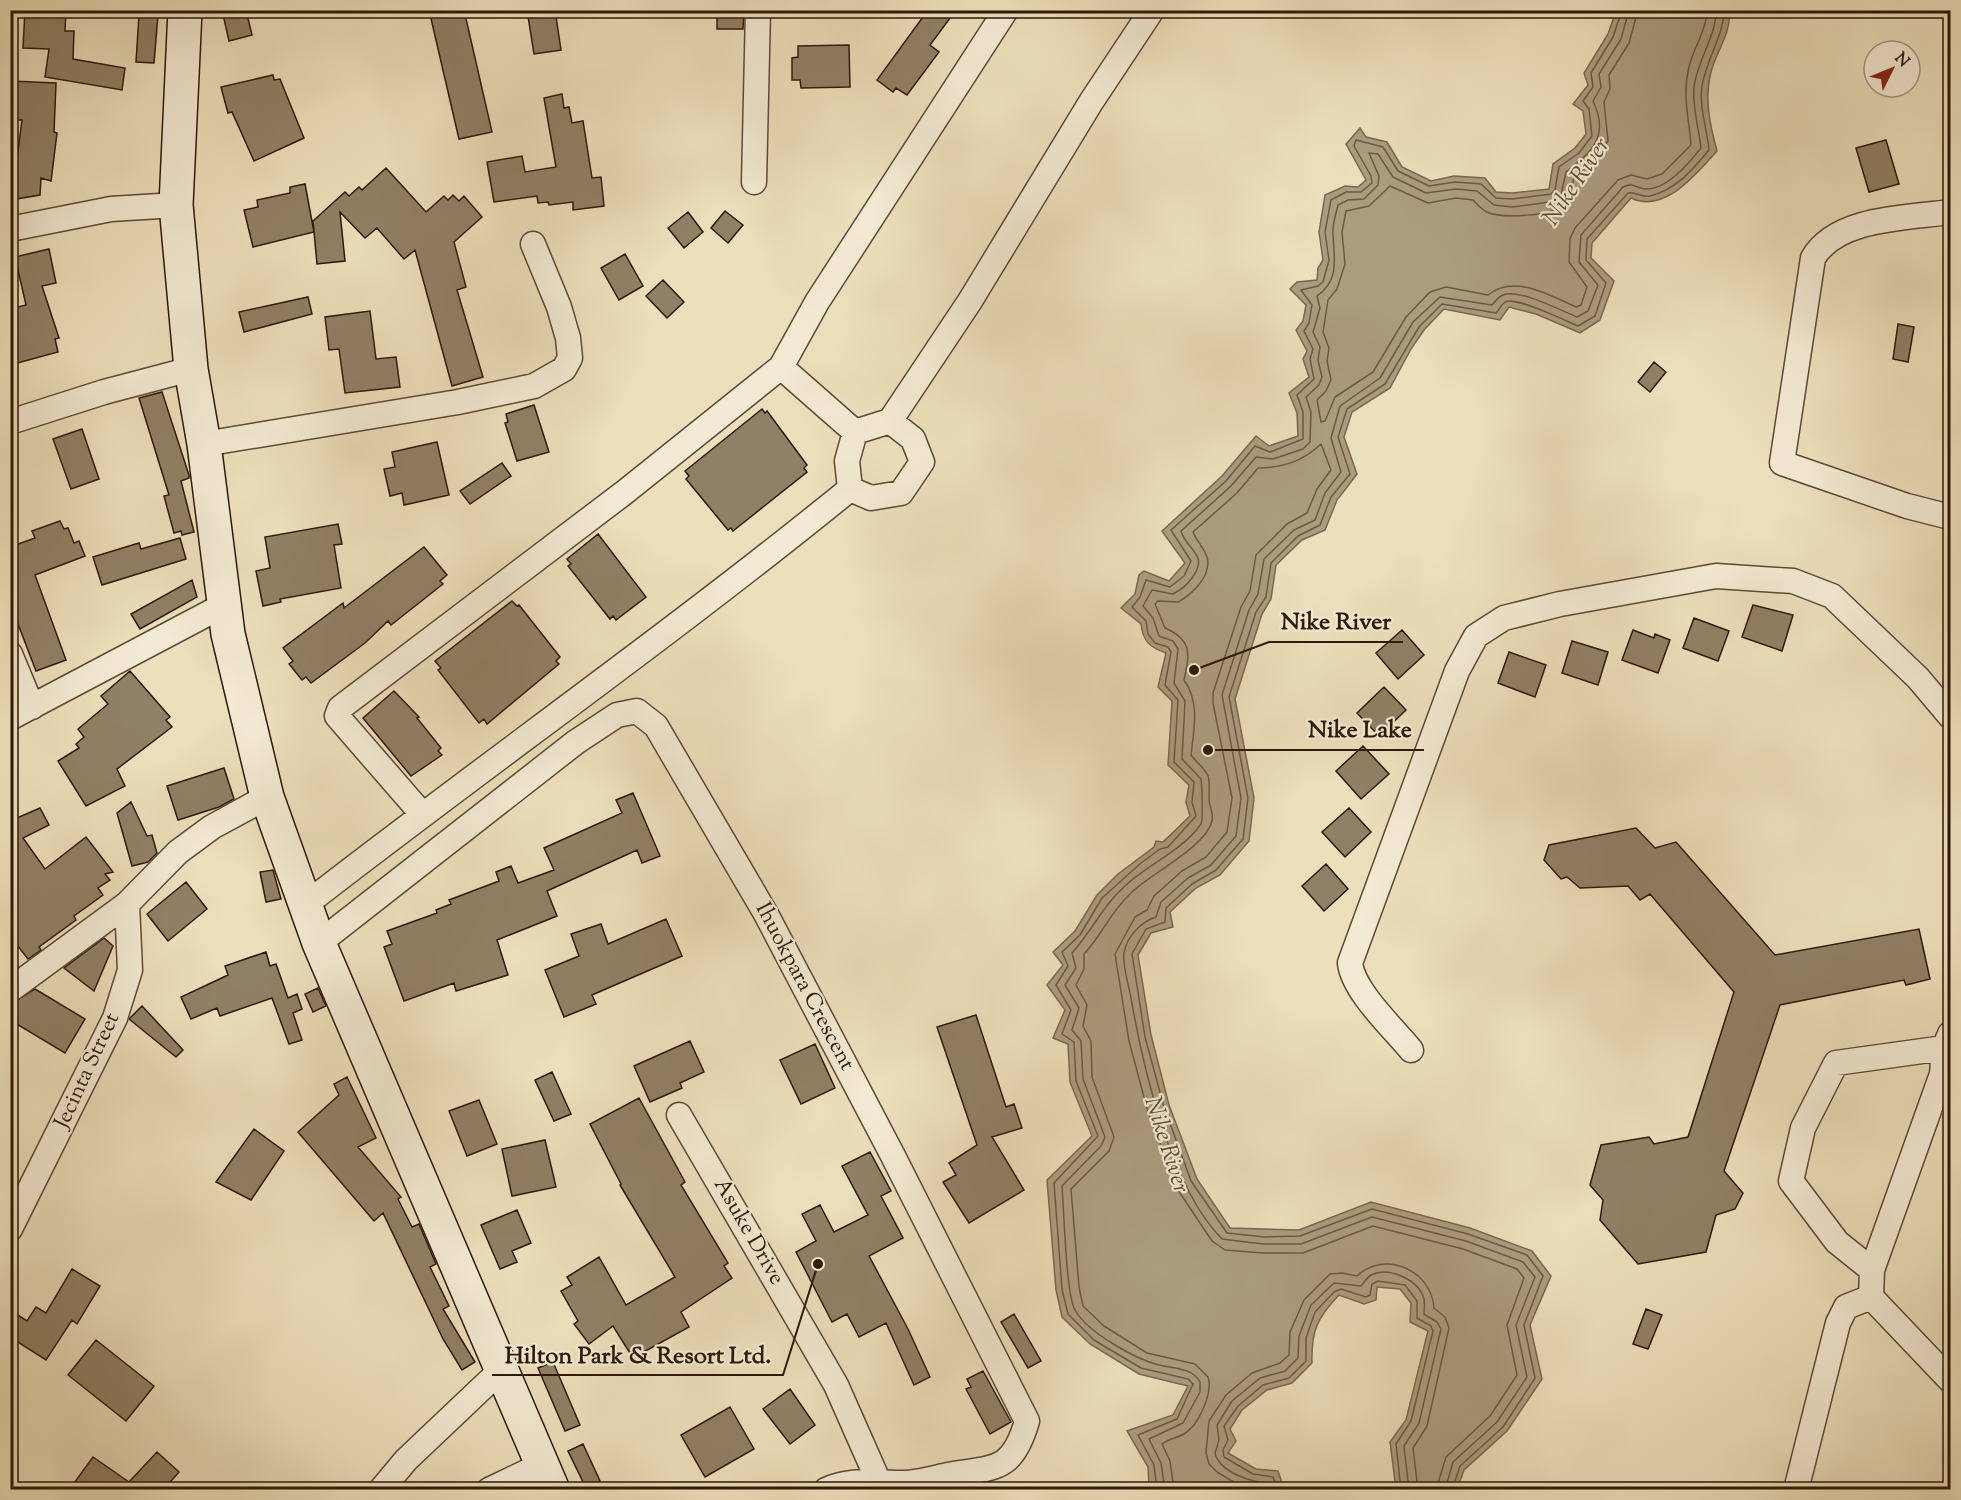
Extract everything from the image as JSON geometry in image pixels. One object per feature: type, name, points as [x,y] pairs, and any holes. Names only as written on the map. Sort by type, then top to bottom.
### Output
[{"type":"street","points":[[185,10],[176,205],[191,369],[204,444],[224,605],[267,797],[305,905],[547,1477],[489,1490]]},
{"type":"street","points":[[754,182],[758,10]]},
{"type":"street","points":[[422,814],[337,716],[340,708],[625,492],[781,367],[817,302],[1006,10]]},
{"type":"street","points":[[855,432],[890,421],[970,301],[981,279],[1091,102],[1152,10]]},
{"type":"street","points":[[10,229],[111,209],[176,205]]},
{"type":"street","points":[[1950,212],[1853,226],[1821,245],[1813,258],[1782,463],[1906,506],[1950,517]]},
{"type":"street","points":[[204,444],[458,402],[534,386],[564,369],[570,358],[568,338],[559,307],[533,244]]},
{"type":"street","points":[[781,367],[855,432]]},
{"type":"street","points":[[10,422],[104,392],[191,369]]},
{"type":"street","points":[[850,489],[871,498],[901,493],[922,462],[913,439],[890,421]]},
{"type":"street","points":[[850,489],[847,461],[855,432]]},
{"type":"street","points":[[305,905],[422,814],[776,550],[850,489]]},
{"type":"street","points":[[1411,1050],[1359,987],[1352,975],[1350,963],[1457,671],[1476,636],[1504,618],[1560,604],[1716,576],[1793,581],[1832,596],[1918,678],[1950,716]]},
{"type":"street","points":[[10,718],[224,605]]},
{"type":"street","points":[[10,654],[32,707]]},
{"type":"street","name":"Ihuokpara Crescent","points":[[320,943],[576,742],[617,715],[637,711],[656,726],[766,914],[892,1154],[1027,1422],[1021,1442],[1009,1458],[991,1470],[904,1483],[878,1480],[834,1486],[826,1490]]},
{"type":"street","points":[[10,990],[127,904],[178,852],[212,827],[267,797]]},
{"type":"street","name":"Jecinta Street","points":[[10,1229],[115,1018],[130,970],[127,904]]},
{"type":"street","points":[[1872,1270],[1837,1242],[1791,1181],[1803,1128],[1836,1063],[1947,1041],[1942,1074],[1872,1270],[1871,1297],[1950,1380]]},
{"type":"street","name":"Asuke Drive","points":[[680,1114],[836,1385],[878,1480]]},
{"type":"street","points":[[1796,1490],[1838,1323],[1846,1307],[1871,1297]]},
{"type":"street","points":[[381,1490],[406,1460],[502,1369]]},
{"type":"water","points":[[1616,11],[1729,11],[1728,27],[1713,64],[1708,92],[1710,122],[1717,151],[1690,180],[1668,196],[1656,201],[1644,202],[1631,198],[1592,243],[1591,258],[1614,281],[1600,320],[1580,333],[1536,314],[1509,307],[1500,320],[1444,309],[1424,330],[1411,349],[1390,388],[1352,412],[1344,437],[1357,474],[1337,500],[1325,530],[1302,540],[1276,565],[1271,599],[1262,614],[1235,699],[1254,798],[1249,841],[1220,875],[1196,888],[1170,912],[1173,927],[1151,933],[1138,955],[1151,1035],[1169,1105],[1197,1179],[1230,1228],[1299,1230],[1371,1202],[1470,1228],[1532,1251],[1551,1276],[1530,1325],[1542,1379],[1507,1431],[1464,1470],[1457,1489],[1396,1489],[1390,1442],[1406,1420],[1428,1331],[1410,1322],[1411,1303],[1400,1289],[1377,1287],[1376,1300],[1364,1304],[1339,1295],[1325,1311],[1314,1333],[1312,1363],[1292,1383],[1267,1390],[1242,1410],[1230,1429],[1236,1441],[1228,1453],[1256,1469],[1278,1471],[1284,1489],[1157,1489],[1149,1486],[1148,1467],[1127,1431],[1173,1415],[1188,1386],[1139,1374],[1090,1344],[1062,1317],[1056,1290],[1047,1180],[1092,1136],[1070,1082],[1068,1044],[1053,1038],[1065,1010],[1047,985],[1063,965],[1053,952],[1075,931],[1097,895],[1118,874],[1154,847],[1156,841],[1163,842],[1190,816],[1186,802],[1189,785],[1168,765],[1172,701],[1158,687],[1166,653],[1148,643],[1143,635],[1141,624],[1121,608],[1135,594],[1139,575],[1144,571],[1169,581],[1185,563],[1162,531],[1222,476],[1256,436],[1269,446],[1298,436],[1297,413],[1289,393],[1309,377],[1303,359],[1307,351],[1296,330],[1303,321],[1306,305],[1290,289],[1297,282],[1317,280],[1318,268],[1323,260],[1319,232],[1325,195],[1345,186],[1358,187],[1366,180],[1346,144],[1360,128],[1366,137],[1387,142],[1402,167],[1431,181],[1454,176],[1485,178],[1496,192],[1512,193],[1549,189],[1553,164],[1575,148],[1586,134],[1583,111],[1573,104],[1588,85],[1584,73],[1608,34]]},
{"type":"building","points":[[25,10],[66,10],[65,31],[74,31],[73,59],[125,68],[122,90],[45,77],[49,49],[23,48]]},
{"type":"building","points":[[222,10],[246,10],[252,35],[229,41]]},
{"type":"building","points":[[429,10],[464,10],[492,132],[459,139]]},
{"type":"building","points":[[527,10],[555,10],[561,50],[534,54]]},
{"type":"building","points":[[717,10],[744,10],[743,29],[717,29]]},
{"type":"building","points":[[928,10],[956,10],[930,45],[939,52],[907,95],[896,88],[893,92],[877,80]]},
{"type":"building","points":[[139,14],[158,15],[154,63],[136,62]]},
{"type":"building","points":[[849,45],[850,87],[801,88],[800,80],[792,80],[792,58],[798,57],[798,46]]},
{"type":"building","points":[[273,75],[274,80],[280,79],[304,138],[254,161],[232,112],[228,113],[221,87]]},
{"type":"building","points":[[10,81],[56,83],[54,132],[57,133],[51,181],[41,178],[40,195],[10,200],[10,158],[17,159],[22,120],[10,120]]},
{"type":"building","points":[[562,94],[564,108],[569,107],[572,123],[583,121],[592,178],[601,177],[604,206],[573,210],[573,202],[549,205],[548,202],[538,203],[537,196],[494,202],[487,162],[522,156],[525,172],[556,167],[544,98]]},
{"type":"building","points":[[1886,140],[1899,184],[1869,192],[1856,148]]},
{"type":"building","points":[[386,168],[426,212],[444,196],[448,200],[453,195],[459,201],[464,196],[482,217],[454,242],[466,287],[457,290],[483,377],[452,386],[415,250],[404,259],[377,228],[365,238],[340,212],[345,261],[317,264],[313,221],[345,192],[349,196],[359,187],[362,190]]},
{"type":"building","points":[[305,184],[314,232],[253,247],[244,210],[258,207],[257,200],[290,193],[290,187]]},
{"type":"building","points":[[725,211],[743,225],[728,243],[711,228]]},
{"type":"building","points":[[688,212],[703,232],[684,248],[668,228]]},
{"type":"building","points":[[49,249],[56,283],[42,286],[59,338],[55,339],[58,352],[10,365],[10,309],[26,305],[15,257]]},
{"type":"building","points":[[625,254],[643,286],[619,300],[601,268]]},
{"type":"building","points":[[663,280],[684,302],[667,318],[646,296]]},
{"type":"building","points":[[308,297],[312,314],[244,332],[239,312]]},
{"type":"building","points":[[370,311],[376,359],[396,357],[400,387],[345,393],[339,349],[329,350],[325,317]]},
{"type":"building","points":[[1898,324],[1914,327],[1908,362],[1893,359]]},
{"type":"building","points":[[1654,362],[1666,372],[1650,392],[1638,382]]},
{"type":"building","points":[[162,392],[189,475],[189,478],[181,481],[194,532],[182,535],[181,531],[174,533],[164,496],[169,495],[139,398]]},
{"type":"building","points":[[534,405],[549,452],[517,461],[505,423],[508,422],[506,414]]},
{"type":"building","points":[[762,409],[765,413],[767,411],[807,465],[804,468],[807,472],[733,531],[731,528],[728,530],[686,479],[689,476],[685,471]]},
{"type":"building","points":[[82,429],[99,479],[71,489],[53,439]]},
{"type":"building","points":[[437,442],[449,495],[404,505],[402,493],[390,496],[384,469],[395,467],[392,452]]},
{"type":"building","points":[[502,463],[511,476],[470,504],[460,491]]},
{"type":"building","points":[[60,521],[64,529],[68,528],[74,543],[79,541],[85,556],[35,575],[66,660],[36,671],[10,603],[10,547],[35,538],[32,531]]},
{"type":"building","points":[[338,524],[342,544],[334,545],[341,588],[280,599],[281,602],[263,606],[256,571],[270,568],[265,537]]},
{"type":"building","points":[[598,534],[646,597],[616,620],[613,616],[610,619],[568,566],[571,564],[567,559]]},
{"type":"building","points":[[180,538],[186,559],[102,585],[93,557],[139,543],[141,549]]},
{"type":"building","points":[[424,547],[447,575],[440,581],[443,584],[391,625],[388,621],[365,643],[311,683],[306,677],[302,680],[289,664],[293,661],[283,648],[343,603],[344,608]]},
{"type":"building","points":[[192,580],[197,597],[140,629],[131,614]]},
{"type":"building","points":[[512,601],[517,606],[519,605],[560,657],[556,661],[559,664],[487,724],[484,719],[479,723],[438,670],[441,668],[435,661]]},
{"type":"building","points":[[1753,605],[1793,615],[1782,651],[1742,637]]},
{"type":"building","points":[[1694,618],[1729,631],[1718,661],[1683,648]]},
{"type":"building","points":[[1402,630],[1424,655],[1398,679],[1376,653]]},
{"type":"building","points":[[1633,630],[1654,638],[1655,634],[1670,640],[1658,673],[1622,660]]},
{"type":"building","points":[[1572,641],[1608,652],[1598,685],[1562,673]]},
{"type":"building","points":[[1509,652],[1546,665],[1535,697],[1498,683]]},
{"type":"building","points":[[130,671],[170,717],[166,720],[172,727],[117,769],[125,786],[86,806],[58,761],[79,748],[76,744],[84,737],[78,729],[108,704],[101,696]]},
{"type":"building","points":[[1384,687],[1406,710],[1379,736],[1357,713]]},
{"type":"building","points":[[394,691],[419,717],[417,718],[441,748],[438,751],[442,755],[411,776],[363,718]]},
{"type":"building","points":[[1363,746],[1389,774],[1361,799],[1336,771]]},
{"type":"building","points":[[224,768],[234,799],[219,807],[178,820],[167,786]]},
{"type":"building","points":[[633,793],[660,856],[642,863],[637,850],[547,891],[557,916],[497,940],[508,975],[456,991],[454,983],[404,1001],[384,947],[392,944],[387,931],[437,913],[436,910],[451,904],[449,900],[499,881],[496,872],[511,866],[518,883],[554,870],[544,848],[622,813],[616,800]]},
{"type":"building","points":[[131,802],[147,836],[152,835],[157,853],[148,862],[132,866],[117,813]]},
{"type":"building","points":[[40,808],[49,825],[23,838],[45,869],[86,837],[113,872],[105,874],[110,880],[98,888],[103,895],[74,916],[76,920],[39,947],[41,950],[28,959],[10,936],[10,821]]},
{"type":"building","points":[[1349,808],[1371,832],[1345,857],[1322,832]]},
{"type":"building","points":[[1636,828],[1655,848],[1676,842],[1775,955],[1919,929],[1930,979],[1906,985],[1904,980],[1780,1005],[1724,1171],[1743,1193],[1735,1209],[1716,1215],[1706,1252],[1638,1264],[1600,1220],[1603,1200],[1590,1185],[1601,1145],[1649,1137],[1654,1144],[1688,1137],[1734,992],[1650,894],[1640,900],[1628,886],[1580,888],[1567,877],[1561,879],[1544,860],[1549,845]]},
{"type":"building","points":[[1326,864],[1348,889],[1324,911],[1302,886]]},
{"type":"building","points":[[273,870],[281,899],[266,902],[260,872]]},
{"type":"building","points":[[186,882],[207,909],[168,941],[147,914]]},
{"type":"building","points":[[666,919],[682,956],[592,995],[596,1004],[564,1017],[545,970],[579,956],[571,934],[601,924],[608,944]]},
{"type":"building","points":[[104,938],[113,946],[94,991],[64,968]]},
{"type":"building","points":[[266,952],[270,966],[276,964],[288,998],[297,994],[302,1009],[293,1013],[302,1040],[289,1044],[272,998],[220,1016],[217,1008],[191,1019],[181,997],[228,975],[225,966]]},
{"type":"building","points":[[318,988],[326,1006],[313,1012],[305,994]]},
{"type":"building","points":[[35,989],[85,1019],[65,1053],[10,1020],[10,1004]]},
{"type":"building","points":[[142,1006],[183,1050],[176,1057],[129,1019]]},
{"type":"building","points":[[976,1015],[1006,1107],[1014,1104],[1022,1128],[992,1137],[1024,1190],[969,1223],[943,1182],[956,1175],[949,1163],[977,1145],[937,1027]]},
{"type":"building","points":[[690,1041],[704,1072],[680,1083],[682,1088],[650,1102],[634,1066]]},
{"type":"building","points":[[815,1044],[835,1088],[801,1104],[780,1060]]},
{"type":"building","points":[[552,1072],[571,1114],[554,1121],[535,1080]]},
{"type":"building","points":[[347,1077],[376,1138],[358,1147],[401,1197],[398,1199],[412,1227],[419,1224],[436,1264],[430,1267],[449,1306],[443,1309],[475,1362],[462,1370],[443,1339],[383,1213],[374,1221],[298,1132],[339,1095],[334,1084]]},
{"type":"building","points":[[639,1098],[685,1182],[681,1185],[728,1263],[724,1266],[732,1278],[681,1312],[689,1327],[633,1358],[613,1326],[589,1344],[574,1324],[578,1321],[561,1291],[572,1285],[567,1277],[599,1257],[626,1305],[675,1277],[620,1185],[590,1124]]},
{"type":"building","points":[[479,1100],[497,1144],[467,1156],[449,1111]]},
{"type":"building","points":[[254,1129],[284,1151],[251,1200],[216,1182]]},
{"type":"building","points":[[545,1140],[556,1187],[512,1196],[502,1149]]},
{"type":"building","points":[[870,1152],[891,1191],[881,1196],[903,1238],[869,1256],[908,1329],[930,1377],[914,1385],[886,1323],[859,1337],[847,1314],[832,1322],[796,1252],[816,1241],[802,1214],[820,1205],[834,1232],[868,1215],[842,1166]]},
{"type":"building","points":[[517,1210],[531,1243],[512,1251],[517,1262],[500,1269],[481,1225]]},
{"type":"building","points":[[72,1269],[100,1286],[77,1324],[72,1320],[46,1360],[10,1337],[10,1310],[27,1321],[36,1307],[46,1313]]},
{"type":"building","points":[[1646,1309],[1662,1315],[1648,1349],[1633,1344]]},
{"type":"building","points":[[1014,1314],[1041,1361],[1028,1368],[1001,1322]]},
{"type":"building","points":[[96,1340],[154,1386],[126,1421],[68,1375]]},
{"type":"building","points":[[553,1362],[580,1425],[565,1431],[538,1368]]},
{"type":"building","points":[[983,1371],[1011,1422],[990,1434],[966,1389],[971,1387],[967,1379]]},
{"type":"building","points":[[790,1389],[815,1425],[790,1444],[763,1409]]},
{"type":"building","points":[[730,1407],[754,1449],[705,1477],[681,1435]]},
{"type":"building","points":[[583,1444],[600,1481],[586,1488],[568,1451]]},
{"type":"building","points":[[157,1452],[179,1472],[163,1490],[83,1490],[74,1483],[93,1457],[129,1482]]},
{"type":"place","name":"Nike River","points":[[1194,670]]},
{"type":"place","name":"Nike Lake","points":[[1208,750]]},
{"type":"place","name":"Hilton Park & Resort Ltd.","points":[[818,1264]]}]
